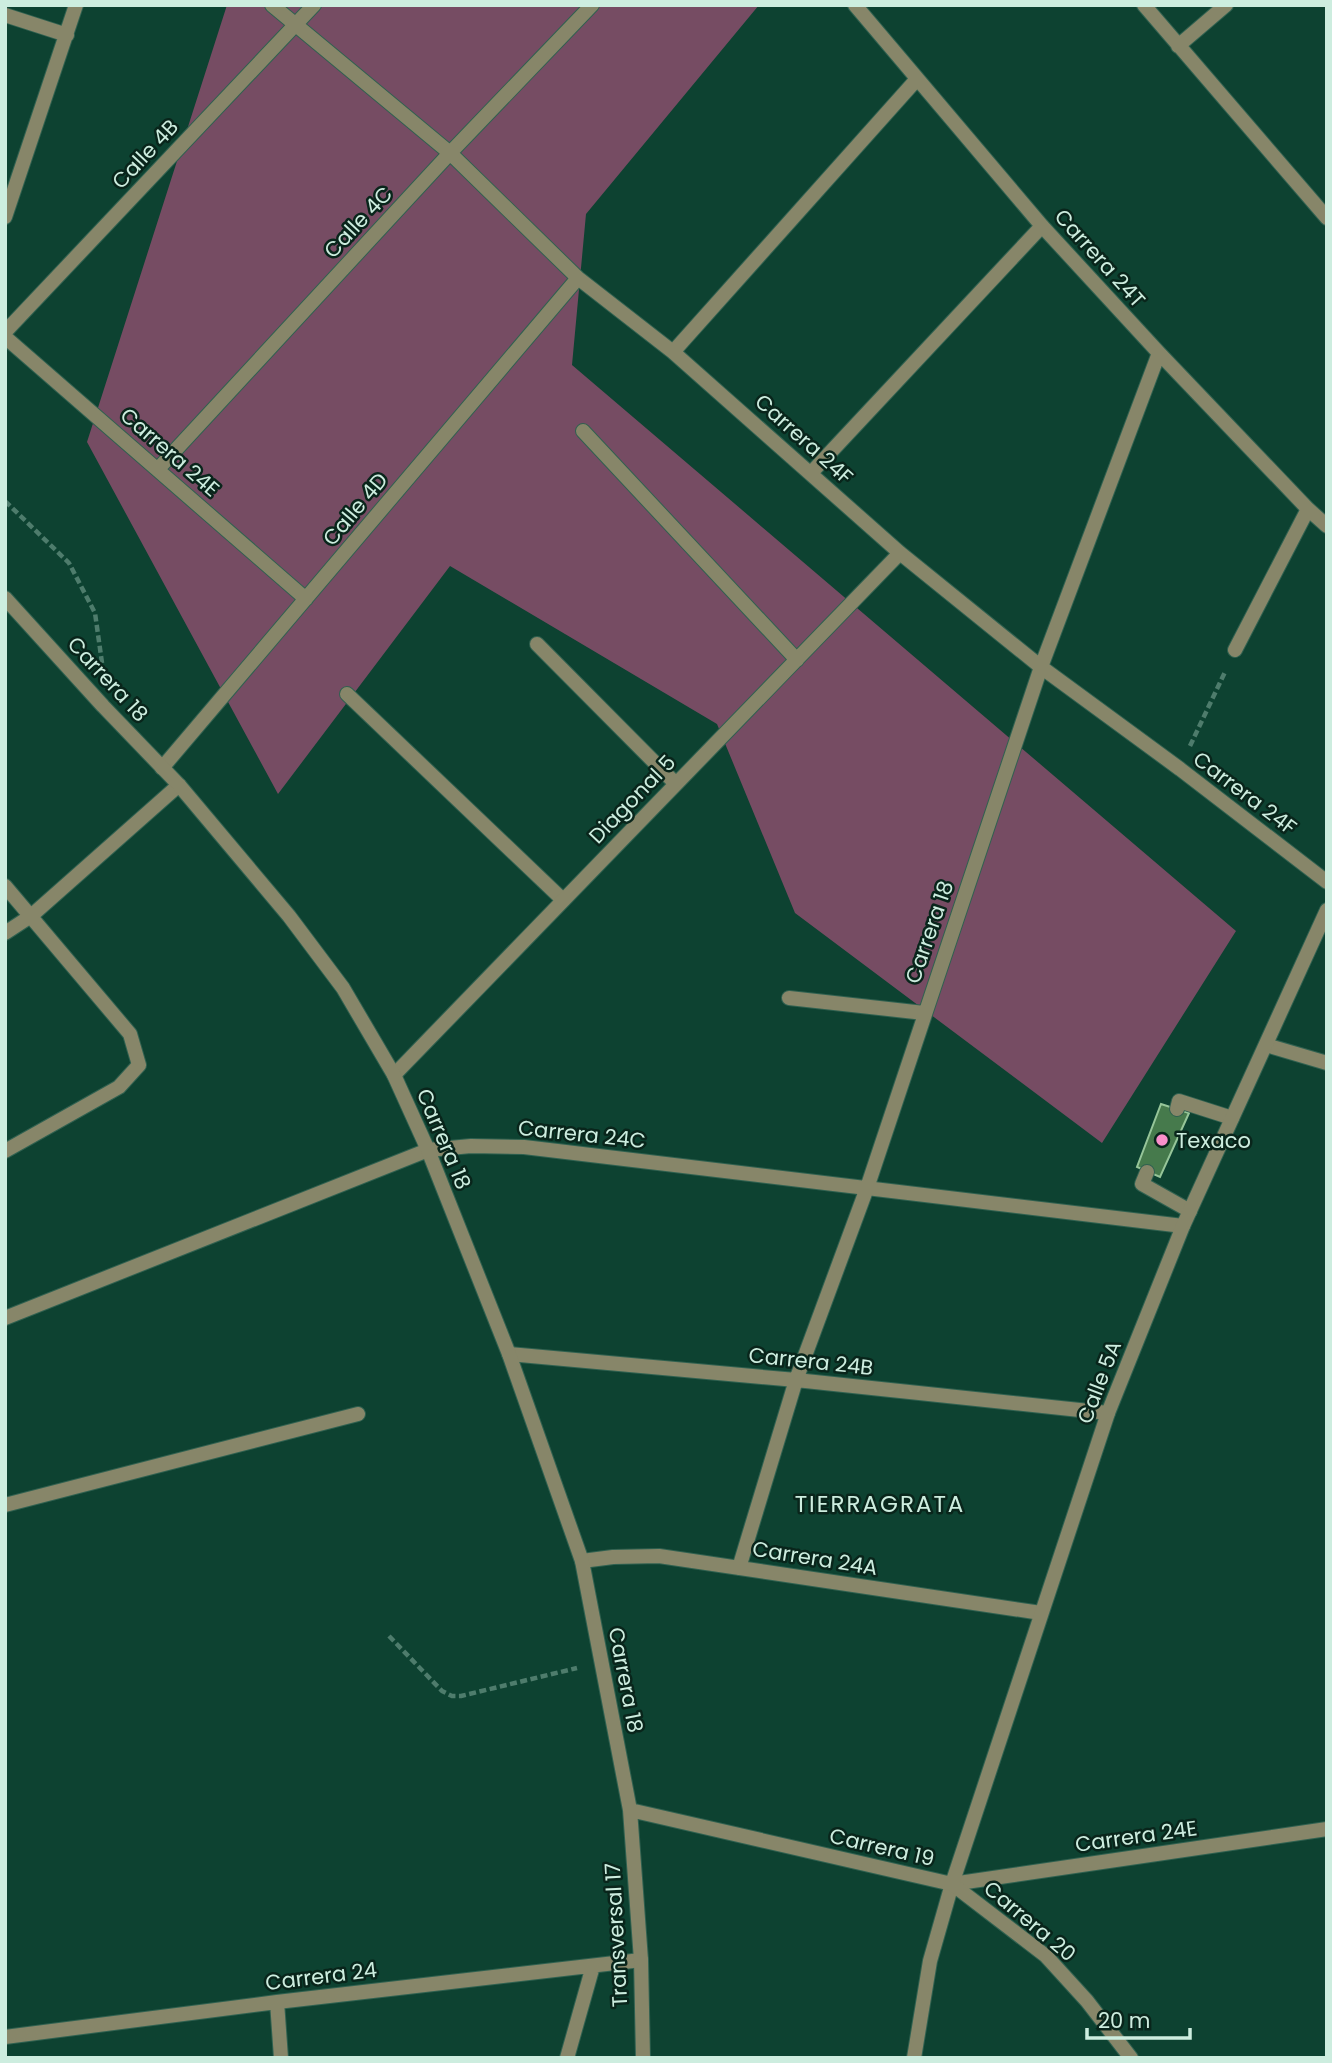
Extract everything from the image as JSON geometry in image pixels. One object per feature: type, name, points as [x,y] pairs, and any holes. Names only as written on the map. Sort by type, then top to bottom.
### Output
[{"type":"street","points":[[5,217],[76,5]]},
{"type":"street","name":"Carrera 24F","points":[[272,5],[450,153],[578,278],[673,352],[900,553],[1041,667],[1327,882]]},
{"type":"street","name":"Calle 4B","points":[[5,332],[314,5]]},
{"type":"street","name":"Calle 4C","points":[[158,469],[450,153],[592,5]]},
{"type":"street","name":"Carrera 24T","points":[[855,5],[1042,226],[1158,354],[1327,526]]},
{"type":"street","points":[[1144,5],[1327,218]]},
{"type":"street","points":[[1178,46],[1226,5]]},
{"type":"street","points":[[5,15],[67,35]]},
{"type":"street","points":[[673,352],[917,79]]},
{"type":"street","points":[[810,474],[1042,226]]},
{"type":"street","name":"Calle 4D","points":[[162,768],[578,278]]},
{"type":"street","name":"Carrera 24E","points":[[5,337],[306,599]]},
{"type":"street","name":"Carrera 18","points":[[739,1568],[796,1380],[867,1188],[1041,667],[1158,354]]},
{"type":"street","points":[[583,432],[797,660]]},
{"type":"street","points":[[1236,650],[1308,509]]},
{"type":"street","name":"Diagonal 5","points":[[394,1075],[900,553]]},
{"type":"street","name":"Carrera 18","points":[[5,598],[179,785],[289,916],[343,988],[394,1075],[428,1150],[509,1354],[582,1561],[630,1811]]},
{"type":"street","points":[[537,644],[676,784]]},
{"type":"street","points":[[348,694],[564,900]]},
{"type":"street","points":[[5,933],[31,916],[179,785]]},
{"type":"street","points":[[5,886],[130,1034],[139,1065],[119,1087],[5,1151]]},
{"type":"street","name":"Calle 5A","points":[[952,1884],[1108,1413],[1183,1227],[1327,910]]},
{"type":"street","points":[[789,998],[924,1013]]},
{"type":"street","points":[[1266,1045],[1327,1063]]},
{"type":"street","points":[[1177,1109],[1179,1101],[1232,1118]]},
{"type":"street","name":"Carrera 24C","points":[[5,1318],[428,1150],[471,1146],[524,1147],[1183,1227]]},
{"type":"street","points":[[1147,1172],[1142,1184],[1190,1211]]},
{"type":"street","name":"Carrera 24B","points":[[509,1354],[796,1380],[1108,1413]]},
{"type":"street","points":[[5,1504],[358,1414]]},
{"type":"street","name":"Carrera 24A","points":[[582,1561],[659,1556],[1041,1613]]},
{"type":"street","name":"Carrera 19","points":[[630,1811],[952,1884],[930,1961],[915,2058]]},
{"type":"street","name":"Transversal 17","points":[[630,1811],[641,1960],[643,2058]]},
{"type":"street","name":"Carrera 24E","points":[[952,1884],[1327,1829]]},
{"type":"street","name":"Carrera 20","points":[[952,1884],[1046,1956],[1087,2001],[1130,2058]]},
{"type":"street","name":"Carrera 24","points":[[5,2037],[277,2001],[641,1960]]},
{"type":"street","points":[[567,2058],[593,1966]]},
{"type":"street","points":[[277,2001],[281,2058]]},
{"type":"path","points":[[5,501],[69,564],[95,613],[103,658],[103,706]]},
{"type":"path","points":[[1180,769],[1236,650]]},
{"type":"path","points":[[389,1636],[443,1691],[452,1696],[602,1663]]},
{"type":"shaded area","points":[[227,5],[759,5],[586,214],[572,365],[1236,931],[1102,1143],[795,913],[717,724],[450,566],[278,794],[87,442]]},
{"type":"building","name":"Texaco","points":[[1161,1104],[1189,1113],[1160,1177],[1137,1167]]},
{"type":"place","name":"Texaco","points":[[1162,1140]]},
{"type":"district","name":"TIERRAGRATA","points":[[880,1504]]}]
